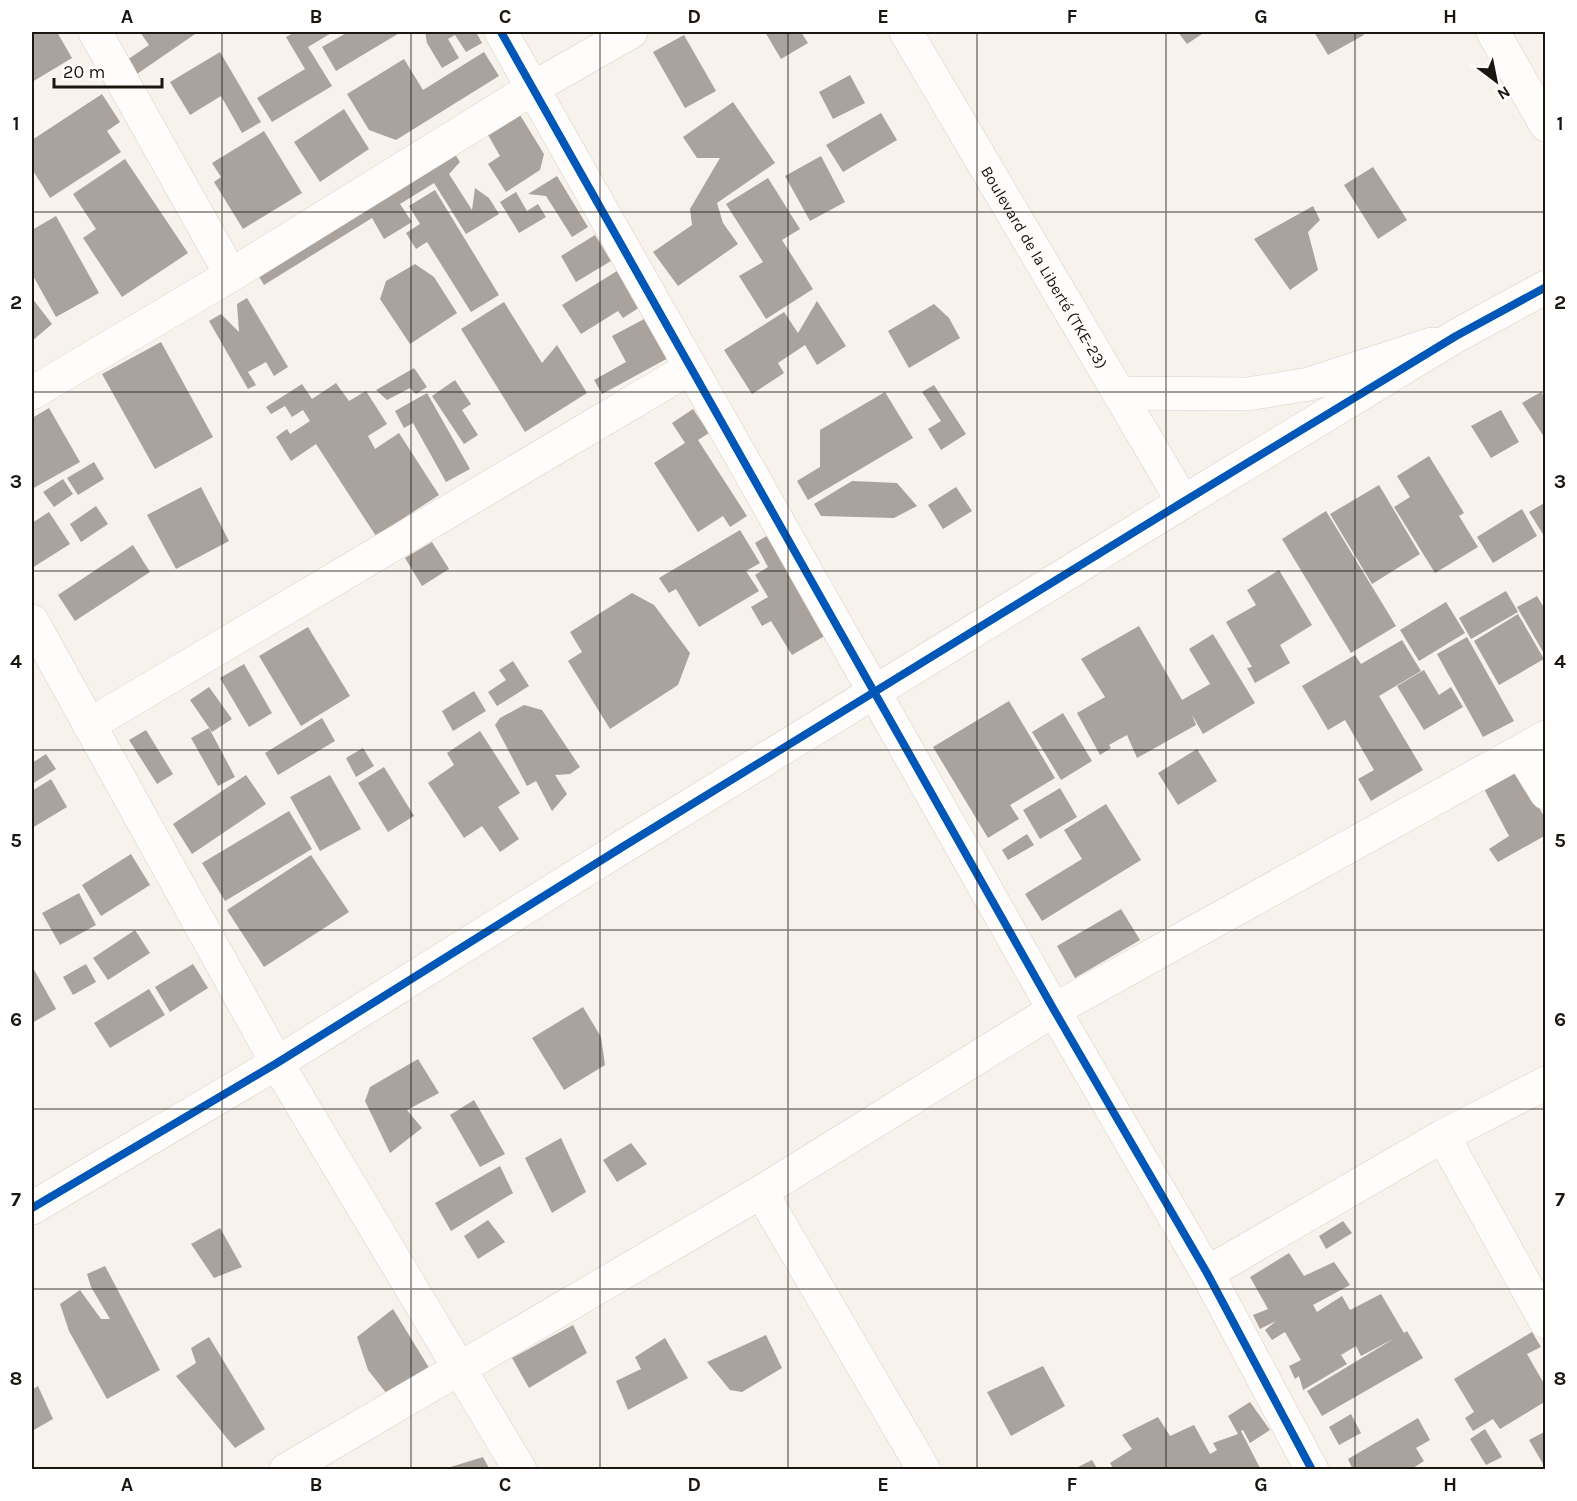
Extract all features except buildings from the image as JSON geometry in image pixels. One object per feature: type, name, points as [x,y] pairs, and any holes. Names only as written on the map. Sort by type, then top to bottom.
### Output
[{"type":"street","points":[[95,32],[231,276]]},
{"type":"street","points":[[501,32],[1054,1010],[1207,1273],[1312,1470]]},
{"type":"street","points":[[32,393],[231,276],[533,88],[631,32]]},
{"type":"street","name":"Boulevard de la Liberté (TKE-23)","points":[[906,32],[1121,393],[1183,502]]},
{"type":"street","points":[[1493,32],[1545,125]]},
{"type":"street","points":[[32,1208],[277,1063],[624,846],[1183,502],[1456,336],[1545,287]]},
{"type":"street","points":[[1121,393],[1248,394],[1299,385],[1456,336]]},
{"type":"street","points":[[88,725],[690,368]]},
{"type":"street","points":[[32,621],[277,1063],[520,1470]]},
{"type":"street","points":[[286,1470],[761,1192],[1054,1010],[1533,745],[1545,793]]},
{"type":"street","points":[[1207,1273],[1443,1136],[1545,1083]]},
{"type":"street","points":[[1443,1136],[1545,1322]]},
{"type":"street","points":[[761,1192],[924,1470]]},
{"type":"cycle path","points":[[501,32],[1054,1010],[1207,1273],[1312,1470]]},
{"type":"cycle path","points":[[32,1208],[277,1063],[624,846],[1183,502],[1456,336],[1546,287]]}]
